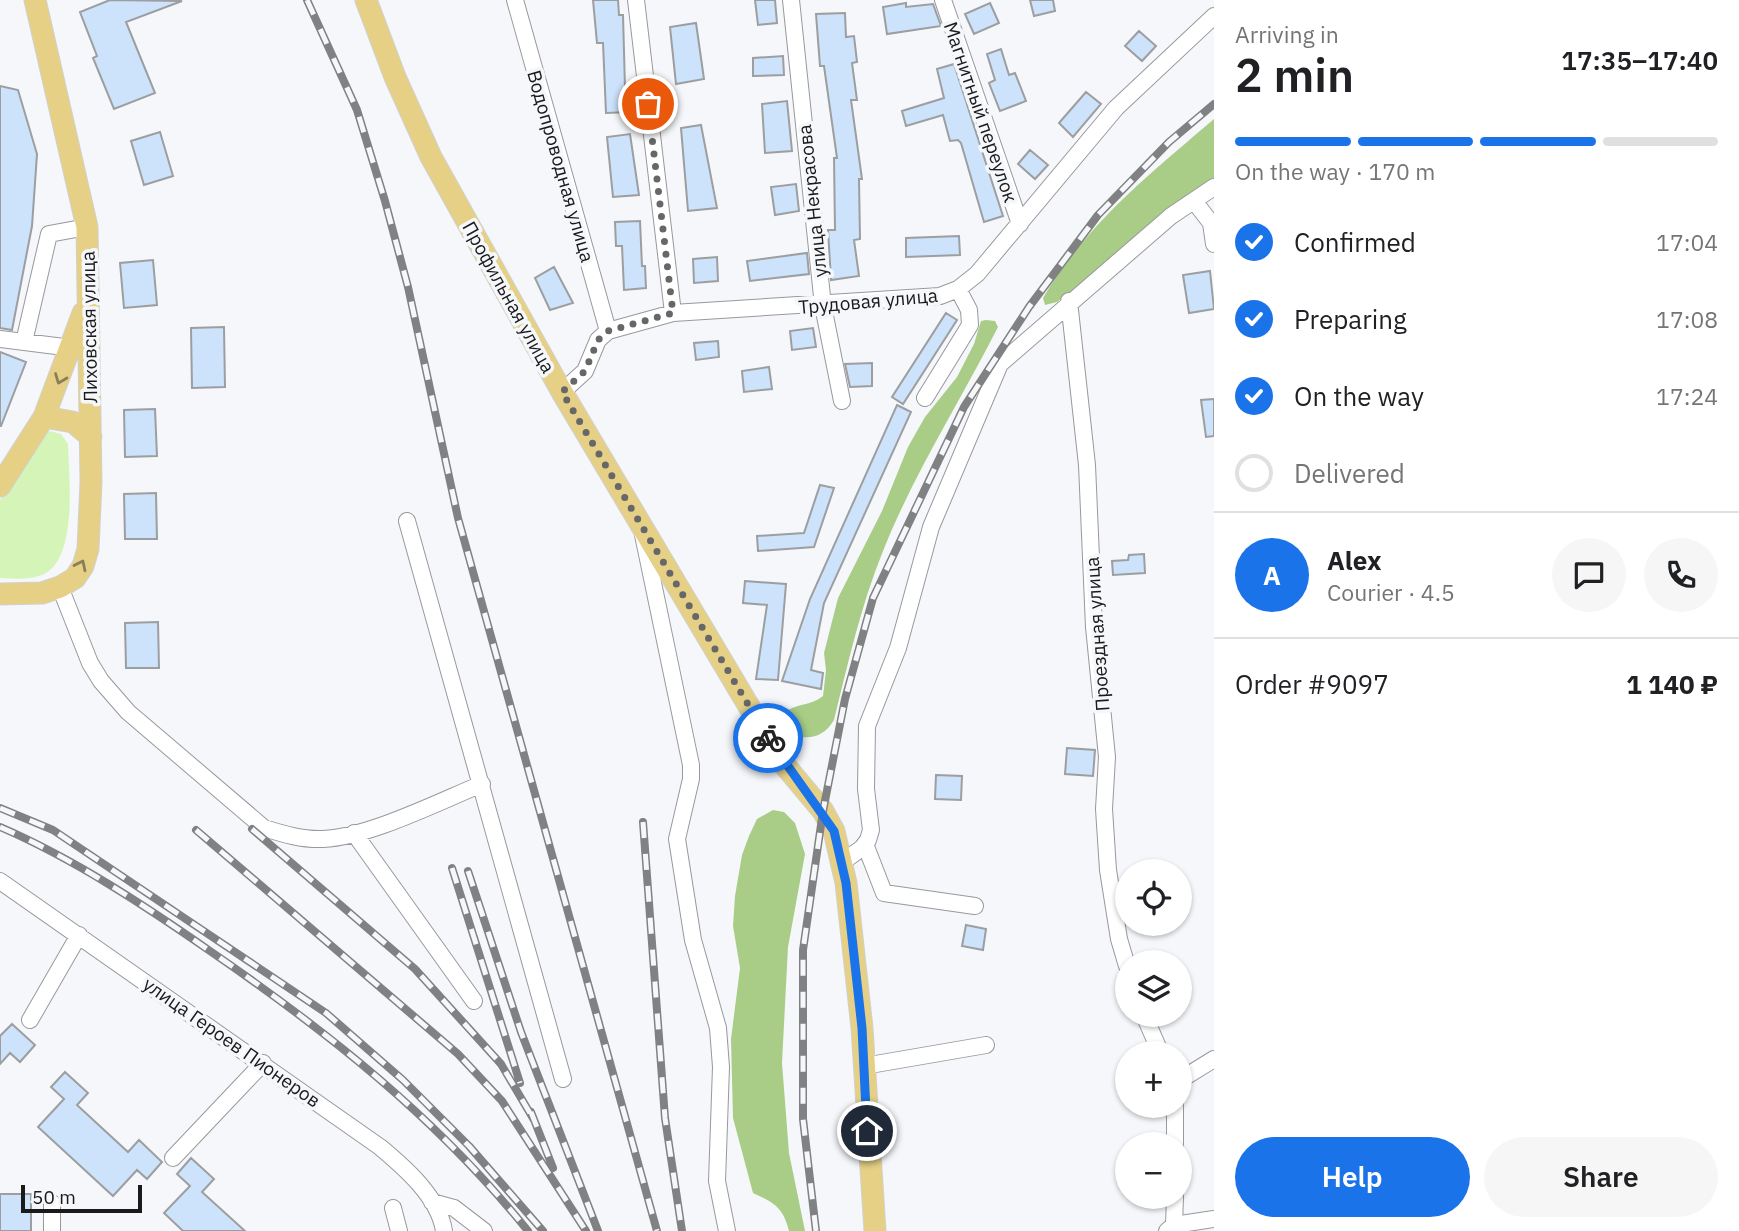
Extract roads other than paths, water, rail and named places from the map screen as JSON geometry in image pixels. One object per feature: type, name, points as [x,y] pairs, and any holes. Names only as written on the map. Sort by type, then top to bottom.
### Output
[{"type":"main road","name":"Лиховская улица","points":[[35,0],[87,227],[90,291],[91,437],[88,549],[83,566],[75,578],[60,587]]},
{"type":"main road","name":"Профильная улица","points":[[366,0],[395,77],[431,157],[562,392],[782,762],[834,831],[841,863]]},
{"type":"main road","points":[[0,486],[44,416],[72,348],[90,291]]},
{"type":"main road","points":[[44,416],[73,422],[91,437]]},
{"type":"main road","points":[[0,594],[42,593],[60,587]]},
{"type":"main road","points":[[841,863],[864,1066],[875,1231]]},
{"type":"street","name":"Водопроводная улица","points":[[514,0],[608,331]]},
{"type":"street","points":[[636,0],[673,313]]},
{"type":"street","name":"улица Некрасова","points":[[791,0],[823,306],[842,401]]},
{"type":"street","name":"Магнитный переулок","points":[[943,0],[1020,223]]},
{"type":"street","name":"Трудовая улица","points":[[608,331],[673,313],[823,306],[940,296],[958,289],[977,274],[1116,108],[1214,16]]},
{"type":"street","points":[[841,863],[865,844],[870,830],[866,789],[867,726],[898,648],[937,510],[1000,364],[1069,301],[1214,187]]},
{"type":"street","points":[[1194,201],[1212,224],[1214,244]]},
{"type":"street","points":[[23,342],[49,234],[87,227]]},
{"type":"street","points":[[925,398],[970,325],[969,310],[958,289]]},
{"type":"street","name":"Проездная улица","points":[[1069,301],[1087,464],[1094,627],[1107,757],[1104,809],[1108,870],[1122,950]]},
{"type":"street","points":[[562,392],[585,371],[598,340],[608,331]]},
{"type":"street","points":[[0,339],[72,348]]},
{"type":"street","points":[[407,522],[563,1079]]},
{"type":"street","points":[[641,525],[691,765],[691,779],[677,839],[693,940],[718,1028],[721,1067],[717,1181],[727,1231]]},
{"type":"street","points":[[60,587],[81,643],[101,681],[128,712],[264,828],[293,837],[323,839],[354,833],[482,784]]},
{"type":"street","points":[[354,833],[474,1001]]},
{"type":"street","points":[[865,844],[884,893],[975,906]]},
{"type":"street","name":"улица Героев Пионеров","points":[[0,881],[263,1063],[397,1161],[432,1202],[443,1228]]},
{"type":"street","points":[[30,1020],[79,934]]},
{"type":"street","points":[[864,1066],[986,1045]]},
{"type":"street","points":[[1192,1073],[1214,1059]]},
{"type":"street","points":[[173,1158],[263,1063]]},
{"type":"street","points":[[432,1202],[454,1208],[484,1231]]},
{"type":"street","points":[[52,1203],[52,1231]]},
{"type":"street","points":[[393,1208],[399,1231]]},
{"type":"street","points":[[1173,1209],[1170,1228],[1214,1219]]},
{"type":"railway","points":[[307,0],[357,110],[385,201],[408,287],[458,518],[657,1231]]},
{"type":"railway","points":[[816,1231],[803,1119],[803,950],[823,811],[845,699],[873,598],[964,407],[1029,307],[1098,215],[1169,142],[1214,104]]},
{"type":"railway","points":[[0,808],[53,830],[326,1013],[403,1080],[469,1146],[543,1231]]},
{"type":"railway","points":[[643,822],[665,1118],[682,1231]]},
{"type":"railway","points":[[0,827],[55,853],[134,900],[297,1013],[419,1114],[457,1151],[528,1231]]},
{"type":"railway","points":[[252,829],[415,969],[501,1064],[534,1120]]},
{"type":"railway","points":[[196,830],[458,1054],[502,1101],[586,1231]]},
{"type":"railway","points":[[452,868],[520,1083]]},
{"type":"railway","points":[[468,871],[521,1032],[598,1231]]},
{"type":"railway","points":[[531,1112],[553,1168]]}]
